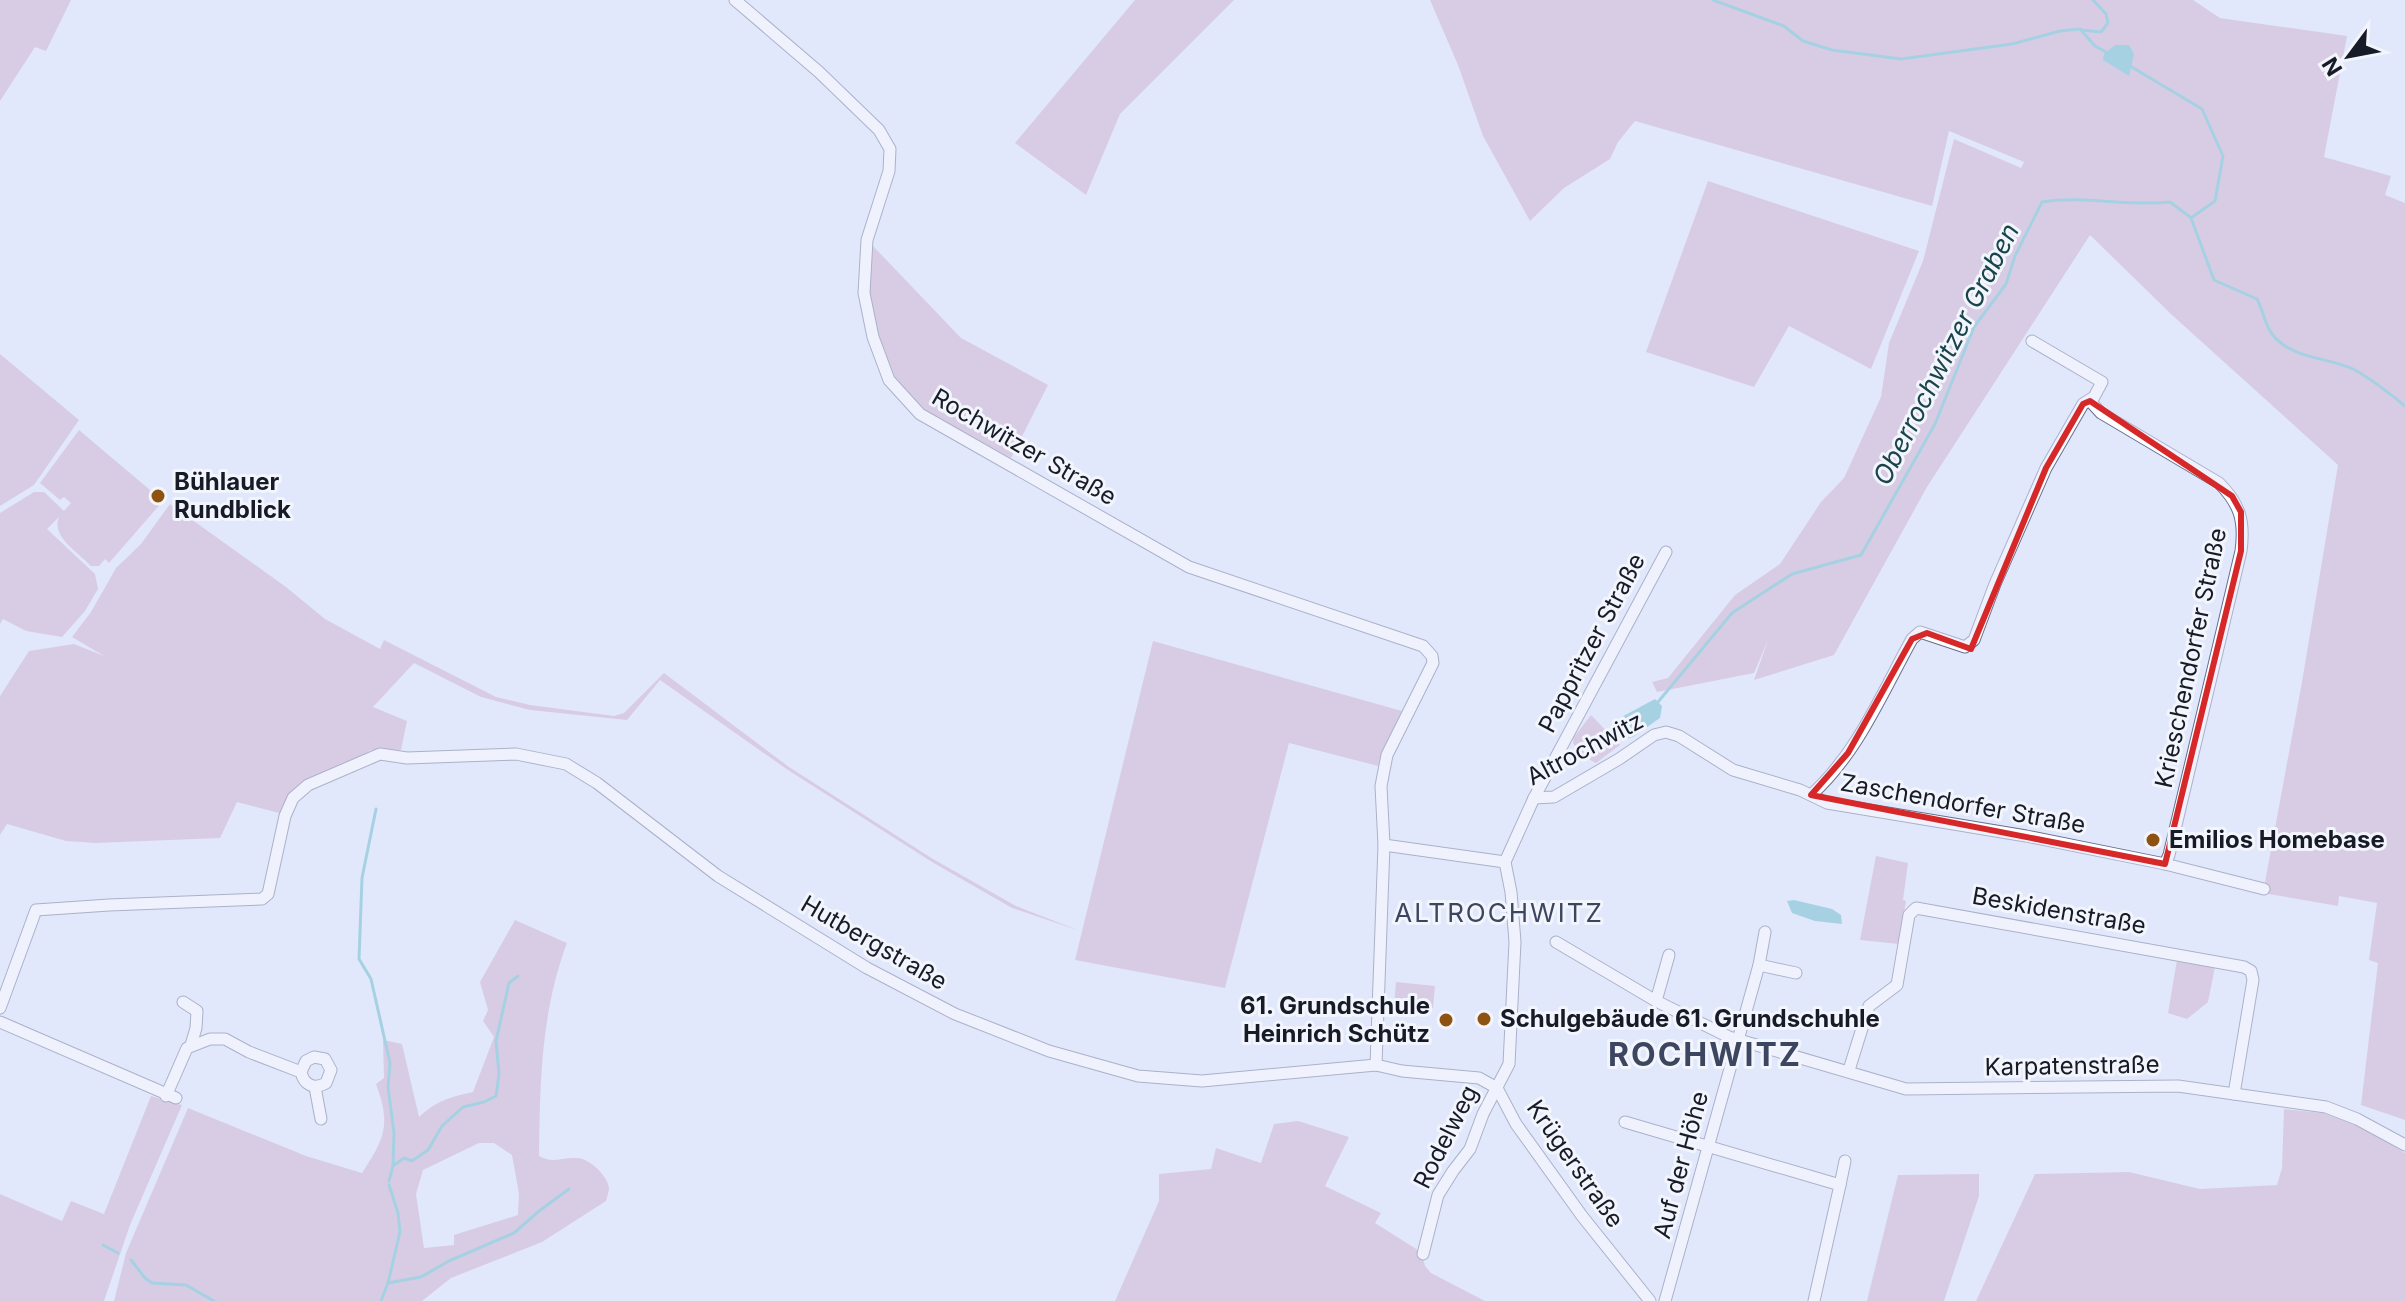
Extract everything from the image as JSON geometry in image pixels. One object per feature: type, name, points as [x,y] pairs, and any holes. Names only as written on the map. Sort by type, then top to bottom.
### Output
[{"type":"street","name":"Rochwitzer Straße","points":[[735,0],[819,72],[879,130],[890,149],[889,171],[867,240],[864,293],[873,337],[889,380],[920,414],[1189,567],[1423,646],[1432,656],[1433,663],[1393,741],[1383,769],[1380,803],[1384,845]]},
{"type":"street","points":[[1811,795],[1831,777],[1848,753],[1912,639],[1920,632],[1927,633],[1965,647],[1974,640],[2046,468],[2083,404],[2090,401],[2102,382],[2032,341]]},
{"type":"street","name":"Krieschendorfer Straße","points":[[2090,401],[2101,413],[2219,483],[2232,496],[2241,512],[2241,551],[2165,864]]},
{"type":"street","name":"Pappritzer Straße","points":[[1534,798],[1666,552]]},
{"type":"street","name":"Zaschendorfer Straße","points":[[1666,732],[1679,736],[1733,770],[1827,803],[2026,836],[2165,864],[2264,889]]},
{"type":"street","name":"Altrochwitz","points":[[1505,862],[1534,798],[1554,797],[1654,735],[1666,732]]},
{"type":"street","name":"Hutbergstraße","points":[[0,1008],[32,915],[42,909],[262,899],[268,894],[285,816],[293,798],[308,785],[380,754],[407,758],[516,754],[566,764],[597,783],[718,876],[867,968],[955,1014],[1049,1051],[1138,1076],[1202,1081],[1376,1065],[1402,1071],[1479,1078],[1497,1088]]},
{"type":"street","points":[[1376,1065],[1384,845],[1505,862],[1515,942],[1509,1064],[1497,1088]]},
{"type":"street","name":"Beskidenstraße","points":[[1849,1070],[1869,1006],[1897,985],[1909,915],[1916,908],[2244,967],[2251,971],[2253,980],[2234,1094]]},
{"type":"street","points":[[1737,1040],[1759,965],[1765,932]]},
{"type":"street","name":"Karpatenstraße","points":[[1556,942],[1656,1001],[1737,1040],[1906,1089],[2178,1086],[2326,1107],[2357,1119],[2405,1145]]},
{"type":"street","points":[[1656,1001],[1669,955]]},
{"type":"street","points":[[1759,965],[1796,973]]},
{"type":"street","points":[[0,1022],[171,1097],[180,1060],[191,1045],[196,1028],[197,1011],[183,1002]]},
{"type":"street","points":[[191,1045],[210,1039],[225,1039],[301,1072]]},
{"type":"street","name":"Auf der Höhe","points":[[1665,1301],[1737,1040]]},
{"type":"street","points":[[311,1057],[327,1061],[331,1070],[330,1078],[323,1085],[315,1087],[305,1082],[301,1072],[304,1063],[311,1057]]},
{"type":"street","points":[[315,1087],[321,1119]]},
{"type":"street","name":"Rodelweg","points":[[1423,1254],[1438,1195],[1470,1149],[1497,1088]]},
{"type":"street","name":"Krügerstraße","points":[[1497,1088],[1516,1124],[1582,1216],[1650,1301]]},
{"type":"street","points":[[1625,1122],[1840,1185]]},
{"type":"street","points":[[1814,1301],[1845,1161]]},
{"type":"highlighted area","points":[[2090,401],[2232,496],[2241,512],[2241,551],[2165,864],[1811,795],[1848,753],[1912,639],[1927,633],[1971,649],[2046,468],[2083,404]]},
{"type":"shaded area","points":[[0,0],[71,0],[46,51],[35,47],[0,101]]},
{"type":"shaded area","points":[[1135,0],[1234,0],[1120,114],[1086,195],[1015,143]]},
{"type":"shaded area","points":[[1430,0],[2193,0],[2220,18],[2347,36],[2324,157],[2391,176],[2385,195],[2405,203],[2405,1120],[2361,1105],[2378,963],[2369,960],[2377,903],[2339,896],[2338,906],[2263,893],[2338,465],[2172,315],[2090,235],[1927,487],[1834,655],[1754,680],[1768,640],[1754,673],[1657,692],[1652,682],[1668,678],[1735,595],[1780,564],[1821,502],[1844,478],[1881,397],[1889,343],[1923,261],[1954,139],[2021,168],[2024,162],[1949,131],[1932,206],[1635,121],[1618,142],[1610,159],[1564,188],[1530,221],[1483,136],[1458,65]]},
{"type":"shaded area","points":[[1708,181],[1919,251],[1871,369],[1789,326],[1754,387],[1646,352]]},
{"type":"shaded area","points":[[873,246],[961,338],[1048,385],[1011,458],[922,409],[893,378],[877,333],[868,290]]},
{"type":"shaded area","points":[[0,354],[79,420],[34,485],[0,506]]},
{"type":"shaded area","points":[[79,430],[163,501],[109,563],[105,559],[99,566],[91,566],[66,543],[57,524],[59,517],[47,529],[95,574],[98,589],[85,611],[62,637],[26,631],[3,619],[0,624],[0,513],[34,492],[44,492],[64,511],[71,503],[64,497],[60,500],[40,483]]},
{"type":"shaded area","points":[[170,504],[286,587],[325,619],[380,649],[384,640],[496,697],[530,705],[614,716],[624,713],[664,673],[789,767],[933,859],[1016,906],[1080,931],[1012,908],[932,862],[788,770],[660,680],[627,720],[530,710],[481,697],[414,663],[373,707],[407,721],[401,750],[371,750],[355,761],[318,775],[283,814],[237,802],[220,838],[95,843],[66,841],[7,824],[0,835],[0,696],[29,651],[74,644],[104,656],[72,637],[91,612],[116,568],[141,544]]},
{"type":"shaded area","points":[[1153,641],[1402,711],[1378,766],[1289,743],[1225,988],[1075,960]]},
{"type":"shaded area","points":[[1591,715],[1620,745],[1596,763],[1581,755],[1573,743],[1574,737]]},
{"type":"shaded area","points":[[1876,856],[1908,863],[1899,944],[1860,940]]},
{"type":"shaded area","points":[[515,920],[567,943],[547,1021],[541,1074],[539,1156],[553,1160],[577,1158],[592,1164],[608,1183],[606,1201],[542,1242],[451,1278],[422,1301],[114,1301],[126,1253],[188,1108],[306,1156],[362,1173],[383,1131],[383,1110],[376,1084],[384,1078],[383,1040],[402,1044],[419,1117],[444,1100],[473,1092],[494,1037],[483,1021],[488,1010],[480,982]],"holes":[[[479,1143],[494,1143],[512,1155],[519,1194],[518,1215],[454,1235],[454,1245],[424,1248],[416,1194],[423,1170]]]},
{"type":"shaded area","points":[[2177,960],[2215,967],[2208,1002],[2187,1019],[2168,1013]]},
{"type":"shaded area","points":[[1396,982],[1435,986],[1433,1008],[1394,1005]]},
{"type":"shaded area","points":[[151,1096],[182,1105],[130,1225],[104,1301],[0,1301],[0,1194],[62,1221],[71,1201],[104,1214]]},
{"type":"shaded area","points":[[2284,1109],[2323,1113],[2363,1128],[2405,1153],[2405,1301],[1976,1301],[2035,1174],[2129,1172],[2200,1189],[2277,1185],[2282,1168]]},
{"type":"shaded area","points":[[1298,1121],[1349,1137],[1325,1186],[1381,1213],[1375,1223],[1421,1252],[1425,1266],[1431,1273],[1485,1301],[1115,1301],[1159,1201],[1159,1174],[1211,1169],[1216,1148],[1261,1163],[1274,1124]]},
{"type":"shaded area","points":[[1979,1174],[1979,1196],[1944,1301],[1867,1301],[1898,1175]]},
{"type":"water","points":[[2115,45],[2129,45],[2134,54],[2129,76],[2103,60],[2104,54]]},
{"type":"water","points":[[1655,699],[1662,706],[1660,718],[1633,737],[1624,739],[1616,733],[1616,720]]},
{"type":"water","points":[[1787,901],[1832,909],[1841,915],[1842,924],[1815,921],[1792,913]]},
{"type":"waterway","points":[[1713,0],[1784,26],[1803,41],[1832,50],[1901,59],[2012,44],[2080,29],[2095,46],[2106,52]]},
{"type":"waterway","points":[[2081,30],[2101,32],[2108,23],[2106,14],[2093,0]]},
{"type":"waterway","points":[[2130,66],[2202,109],[2223,156],[2215,201],[2191,218],[2214,280],[2257,299],[2270,330],[2289,348],[2353,369],[2405,406]]},
{"type":"waterway","name":"Oberrochwitzer Graben","points":[[1658,702],[1732,613],[1792,574],[1861,555],[1935,424],[1974,327],[2006,284],[2015,256],[2042,202],[2170,202],[2190,217]]},
{"type":"waterway","points":[[376,809],[362,878],[359,959],[371,979],[390,1063],[388,1087],[394,1133],[393,1166],[389,1181]]},
{"type":"waterway","points":[[393,1166],[404,1158],[412,1161],[428,1150],[442,1126],[463,1107],[496,1096],[499,1074],[496,1041],[509,983],[518,976]]},
{"type":"waterway","points":[[381,1301],[400,1232],[389,1185]]},
{"type":"waterway","points":[[388,1283],[421,1277],[449,1261],[514,1233],[569,1189]]},
{"type":"waterway","points":[[103,1245],[118,1253]]},
{"type":"waterway","points":[[131,1260],[152,1283],[186,1285],[214,1301]]},
{"type":"place","name":"Bühlauer Rundblick","points":[[158,496]]},
{"type":"place","name":"Emilios Homebase","points":[[2153,840]]},
{"type":"place","name":"Schulgebäude 61. Grundschuhle","points":[[1484,1019]]},
{"type":"place","name":"61. Grundschule Heinrich Schütz","points":[[1446,1020]]},
{"type":"district","name":"ALTROCHWITZ","points":[[1499,913]]},
{"type":"district","name":"ROCHWITZ","points":[[1705,1055]]}]
